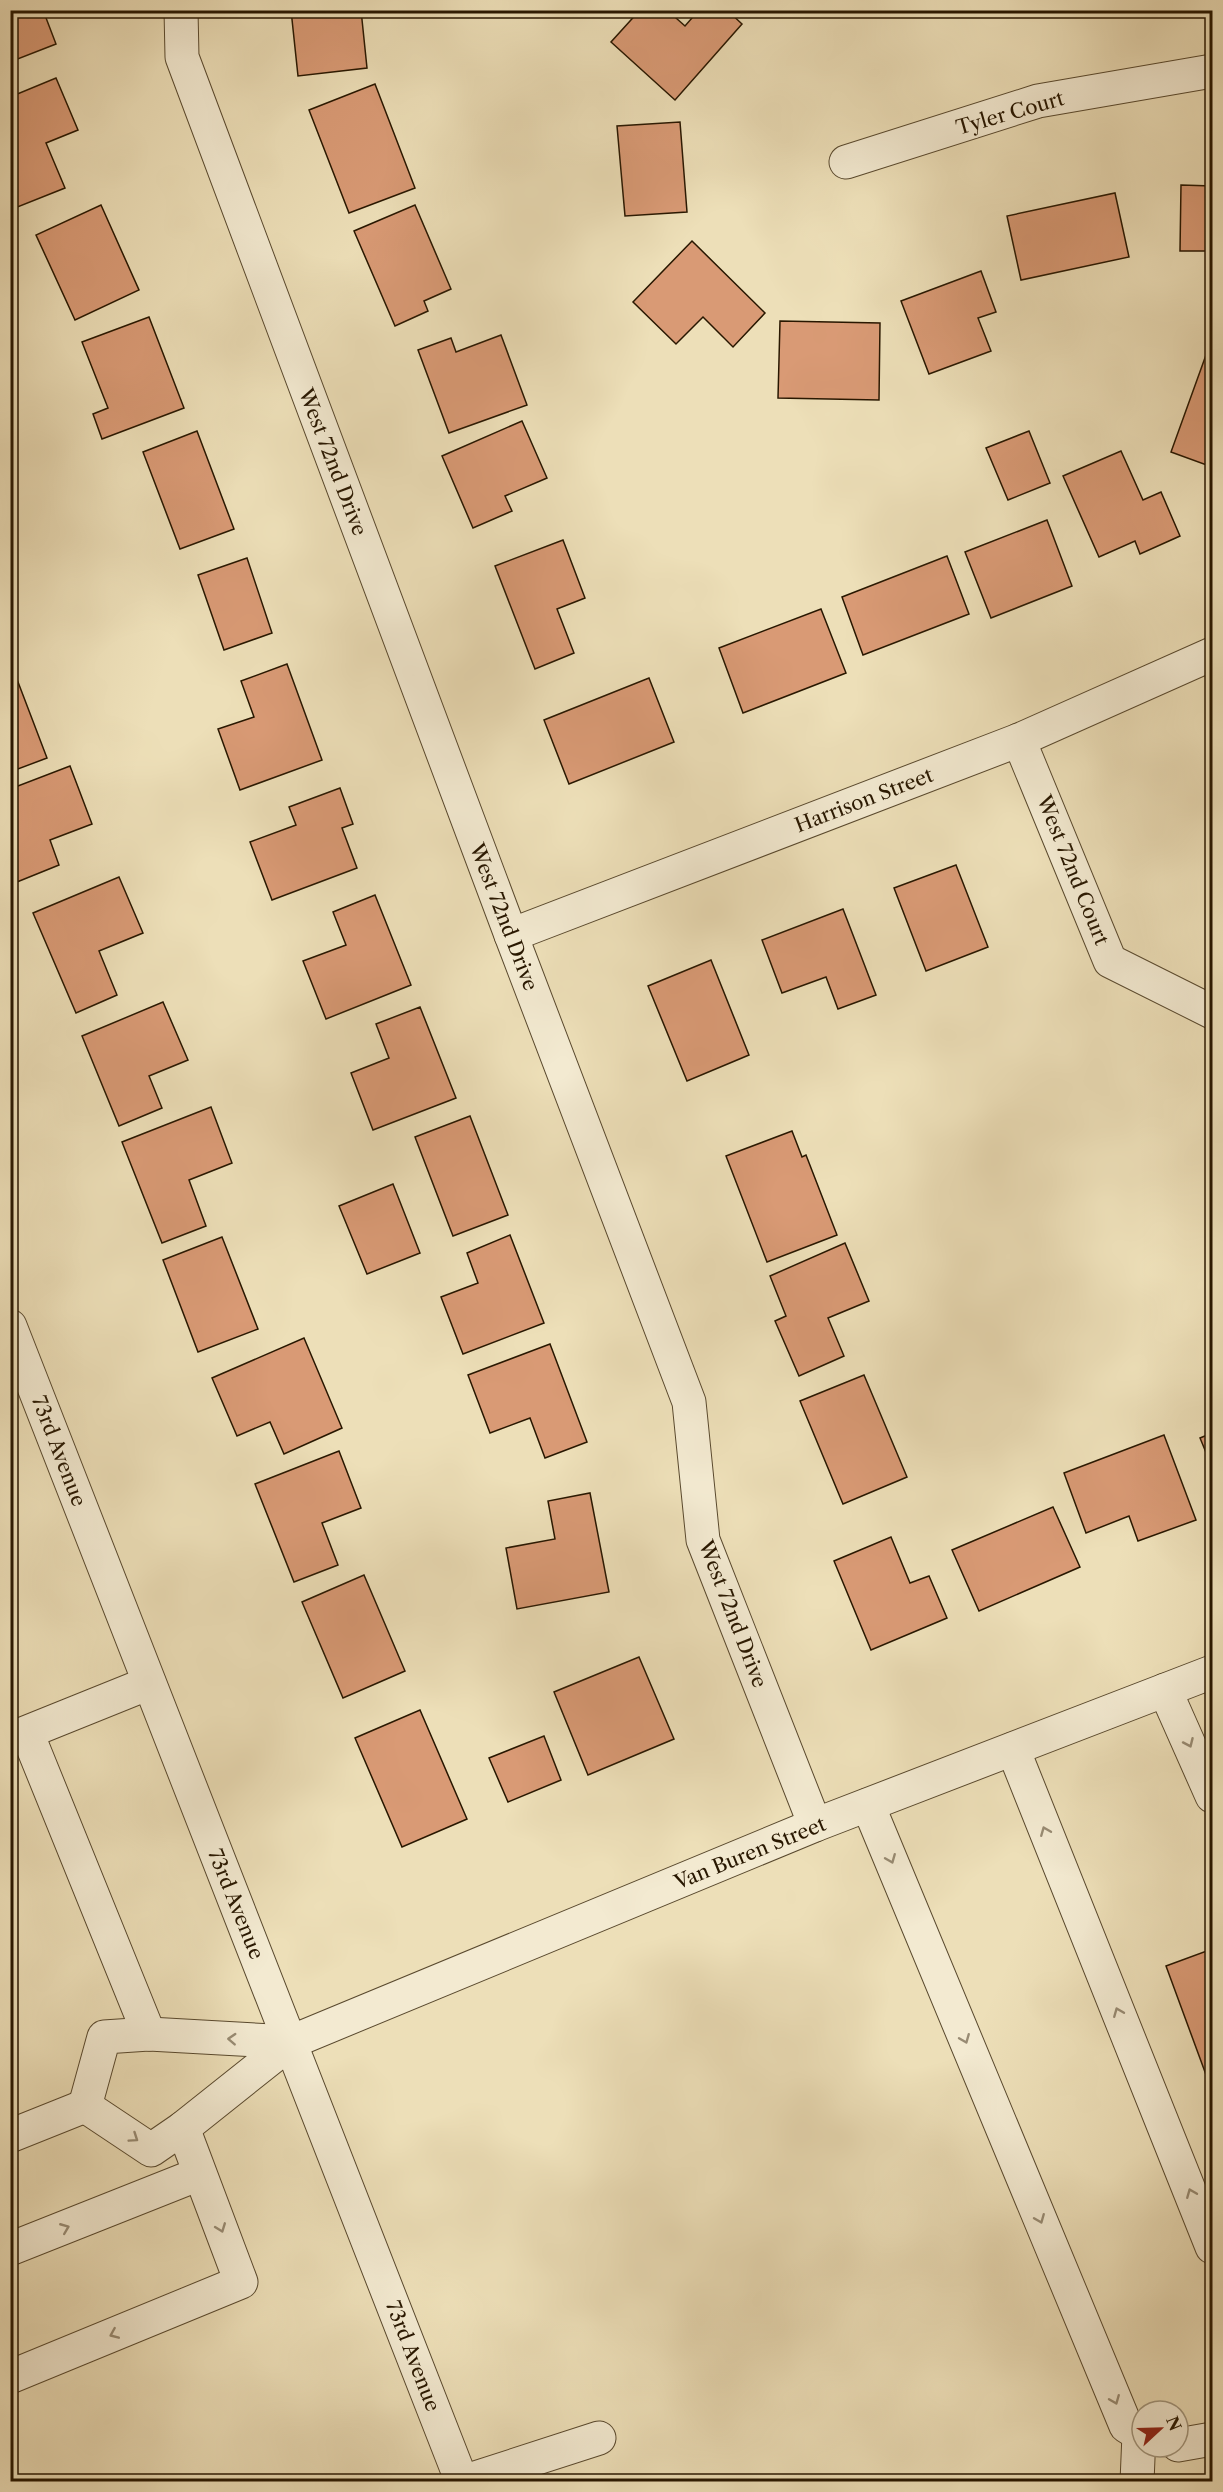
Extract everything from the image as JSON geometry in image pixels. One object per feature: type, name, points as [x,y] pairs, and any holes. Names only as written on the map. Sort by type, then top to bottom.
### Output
[{"type":"street","name":"West 72nd Drive","points":[[181,10],[182,57],[511,935],[689,1402],[703,1540],[815,1826]]},
{"type":"street","name":"Tyler Court","points":[[846,162],[1038,101],[1212,71]]},
{"type":"street","name":"Harrison Street","points":[[511,935],[1019,740],[1212,654]]},
{"type":"street","name":"West 72nd Court","points":[[1019,740],[1110,961],[1212,1011]]},
{"type":"street","name":"73rd Avenue","points":[[10,1326],[462,2481]]},
{"type":"street","name":"Van Buren Street","points":[[291,2042],[815,1826],[1212,1672]]},
{"type":"street","points":[[149,1683],[19,1736],[149,2034]]},
{"type":"street","points":[[1166,1690],[1212,1796]]},
{"type":"street","points":[[1012,1749],[1212,2247]]},
{"type":"street","points":[[868,1805],[1126,2426],[1130,2428]]},
{"type":"street","points":[[85,2106],[104,2037],[149,2034],[291,2042]]},
{"type":"street","points":[[85,2106],[151,2150],[183,2128],[291,2042]]},
{"type":"street","points":[[12,2132],[85,2106]]},
{"type":"street","points":[[10,2377],[241,2282],[183,2128]]},
{"type":"street","points":[[10,2249],[200,2174]]},
{"type":"street","points":[[462,2481],[599,2438]]},
{"type":"street","points":[[1190,2443],[1212,2439]]},
{"type":"street","points":[[1137,2481],[1139,2459]]},
{"type":"building","points":[[10,10],[43,10],[56,44],[10,62]]},
{"type":"building","points":[[291,10],[361,10],[367,68],[298,76]]},
{"type":"building","points":[[640,10],[667,10],[685,26],[699,10],[727,10],[742,24],[675,100],[611,42]]},
{"type":"building","points":[[56,78],[78,130],[46,143],[65,188],[10,210],[10,97]]},
{"type":"building","points":[[375,84],[415,188],[349,213],[309,110]]},
{"type":"building","points":[[680,122],[687,212],[625,216],[617,126]]},
{"type":"building","points":[[1181,185],[1212,186],[1212,251],[1180,251]]},
{"type":"building","points":[[1115,193],[1129,257],[1021,280],[1007,216]]},
{"type":"building","points":[[101,205],[139,290],[75,320],[36,235]]},
{"type":"building","points":[[415,205],[451,289],[424,301],[428,311],[395,326],[354,231]]},
{"type":"building","points":[[692,241],[765,313],[733,347],[703,317],[676,344],[633,302]]},
{"type":"building","points":[[981,271],[996,312],[978,318],[991,351],[929,374],[901,301]]},
{"type":"building","points":[[149,317],[184,408],[102,439],[93,414],[108,408],[82,342]]},
{"type":"building","points":[[780,321],[880,323],[879,400],[778,398]]},
{"type":"building","points":[[501,335],[527,405],[449,433],[418,350],[451,338],[456,352]]},
{"type":"building","points":[[1206,355],[1212,357],[1212,467],[1171,452]]},
{"type":"building","points":[[522,421],[547,478],[505,496],[512,511],[473,528],[442,456]]},
{"type":"building","points":[[197,431],[234,529],[180,549],[143,452]]},
{"type":"building","points":[[1029,431],[1050,483],[1008,500],[986,448]]},
{"type":"building","points":[[1121,451],[1143,500],[1161,492],[1180,536],[1140,554],[1135,541],[1099,557],[1063,476]]},
{"type":"building","points":[[1047,520],[1072,586],[991,618],[965,552]]},
{"type":"building","points":[[563,540],[585,598],[557,609],[574,653],[535,669],[495,566]]},
{"type":"building","points":[[947,556],[969,614],[863,655],[842,597]]},
{"type":"building","points":[[247,558],[272,633],[224,650],[198,575]]},
{"type":"building","points":[[821,609],[846,673],[743,713],[719,648]]},
{"type":"building","points":[[10,661],[47,758],[10,772]]},
{"type":"building","points":[[287,664],[322,760],[240,790],[218,729],[254,717],[241,681]]},
{"type":"building","points":[[649,678],[674,742],[569,784],[544,720]]},
{"type":"building","points":[[70,766],[92,824],[50,840],[59,865],[17,882],[10,865],[10,789]]},
{"type":"building","points":[[340,788],[353,824],[342,828],[357,868],[272,900],[250,842],[296,825],[289,807]]},
{"type":"building","points":[[956,865],[988,947],[926,971],[894,888]]},
{"type":"building","points":[[119,877],[143,933],[99,951],[117,995],[76,1013],[33,913]]},
{"type":"building","points":[[375,895],[411,985],[326,1019],[303,961],[346,945],[333,912]]},
{"type":"building","points":[[843,909],[876,995],[838,1009],[826,977],[782,993],[762,940]]},
{"type":"building","points":[[711,960],[749,1055],[687,1081],[648,986]]},
{"type":"building","points":[[163,1002],[188,1060],[149,1076],[162,1108],[119,1126],[82,1036]]},
{"type":"building","points":[[420,1007],[456,1098],[373,1130],[351,1073],[389,1058],[376,1024]]},
{"type":"building","points":[[211,1107],[232,1163],[189,1180],[206,1226],[162,1243],[122,1142]]},
{"type":"building","points":[[470,1116],[508,1215],[453,1236],[415,1137]]},
{"type":"building","points":[[792,1131],[802,1157],[806,1155],[837,1235],[767,1262],[726,1156]]},
{"type":"building","points":[[393,1184],[420,1253],[367,1274],[339,1206]]},
{"type":"building","points":[[510,1235],[544,1323],[463,1354],[441,1297],[478,1283],[467,1253]]},
{"type":"building","points":[[222,1237],[258,1329],[198,1352],[163,1260]]},
{"type":"building","points":[[845,1243],[869,1301],[828,1318],[844,1356],[799,1376],[775,1321],[786,1316],[770,1276]]},
{"type":"building","points":[[304,1338],[342,1428],[284,1454],[270,1422],[237,1436],[212,1378]]},
{"type":"building","points":[[550,1344],[587,1442],[545,1458],[530,1418],[490,1433],[468,1375]]},
{"type":"building","points":[[864,1375],[907,1477],[843,1504],[800,1401]]},
{"type":"building","points":[[1212,1433],[1212,1467],[1200,1438]]},
{"type":"building","points":[[1164,1435],[1196,1520],[1138,1541],[1129,1516],[1086,1533],[1064,1473]]},
{"type":"building","points":[[339,1451],[361,1508],[322,1523],[338,1565],[294,1582],[255,1484]]},
{"type":"building","points":[[590,1493],[609,1592],[517,1609],[506,1548],[555,1539],[548,1501]]},
{"type":"building","points":[[1053,1507],[1080,1567],[979,1611],[952,1550]]},
{"type":"building","points":[[891,1537],[910,1583],[929,1576],[947,1618],[871,1650],[834,1561]]},
{"type":"building","points":[[364,1575],[405,1671],[343,1698],[302,1602]]},
{"type":"building","points":[[639,1657],[674,1739],[588,1775],[554,1692]]},
{"type":"building","points":[[420,1710],[467,1819],[402,1847],[355,1738]]},
{"type":"building","points":[[544,1736],[561,1780],[508,1802],[489,1758]]},
{"type":"building","points":[[1212,1949],[1212,2091],[1166,1966]]}]
